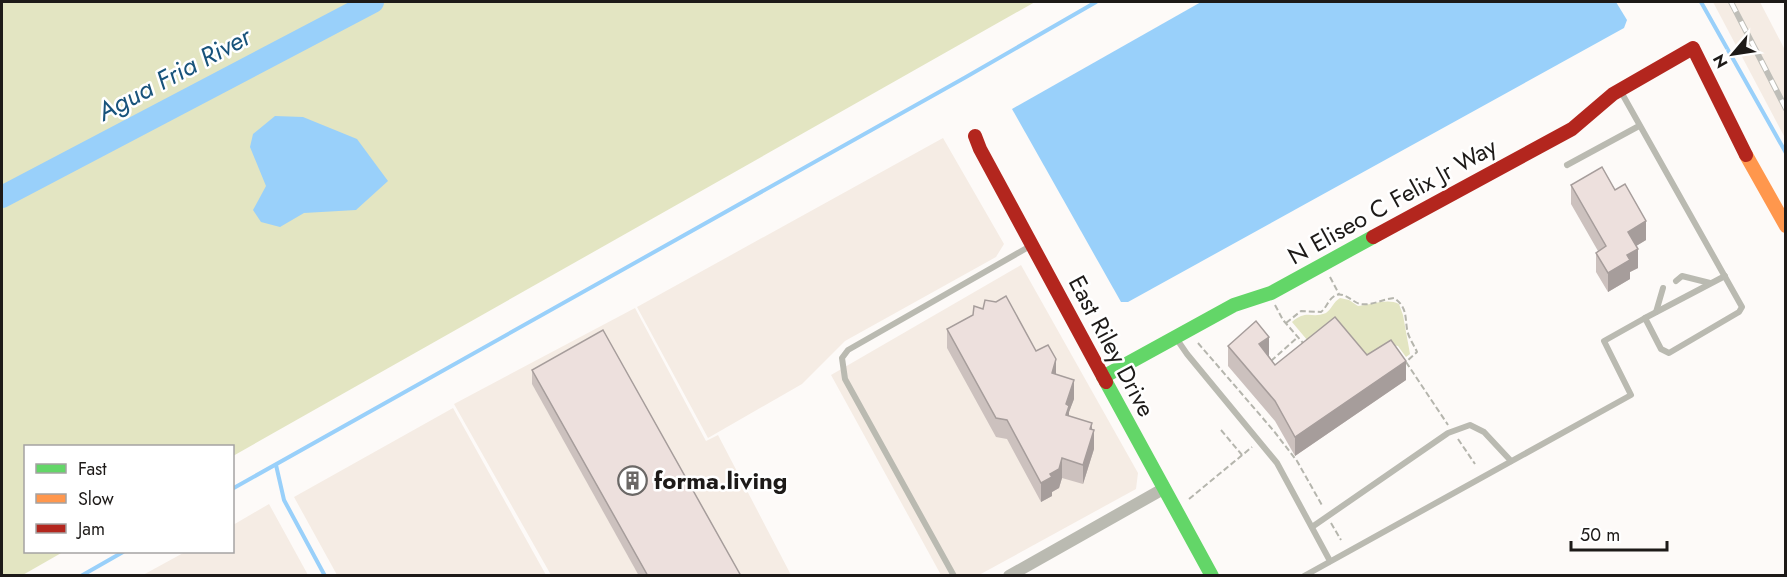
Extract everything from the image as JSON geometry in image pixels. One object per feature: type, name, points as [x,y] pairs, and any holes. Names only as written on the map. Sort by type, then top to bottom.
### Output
[{"type":"street","name":"N Eliseo C Felix Jr Way","points":[[1104,377],[1234,305],[1271,293],[1572,129],[1620,90],[1693,48],[1746,157],[1785,226]]},
{"type":"street","name":"East Riley Drive","points":[[975,136],[1163,489],[1212,576]]},
{"type":"street","points":[[1009,576],[1163,489]]},
{"type":"lane","points":[[1620,90],[1742,307],[1739,312],[1669,352],[1661,349],[1645,318]]},
{"type":"lane","points":[[1567,165],[1639,126]]},
{"type":"lane","points":[[954,576],[845,379],[842,358],[848,350],[1032,245]]},
{"type":"lane","points":[[1676,281],[1682,276],[1711,284]]},
{"type":"lane","points":[[1304,576],[1631,395],[1604,341],[1725,276]]},
{"type":"lane","points":[[1656,312],[1663,288]]},
{"type":"lane","points":[[1175,336],[1187,354],[1276,463],[1330,561]]},
{"type":"lane","points":[[1312,527],[1453,431],[1470,425],[1489,437],[1511,461]]},
{"type":"path","points":[[1329,275],[1339,294]]},
{"type":"path","points":[[1286,323],[1301,311],[1321,312],[1333,297],[1339,294],[1364,304],[1392,298],[1400,302],[1407,316],[1407,331],[1417,352],[1406,362]]},
{"type":"path","points":[[1274,303],[1286,323],[1305,345]]},
{"type":"path","points":[[1266,364],[1298,337]]},
{"type":"path","points":[[1194,338],[1297,461],[1341,540]]},
{"type":"path","points":[[1402,356],[1475,464]]},
{"type":"path","points":[[1221,430],[1242,455]]},
{"type":"path","points":[[1190,499],[1273,430]]},
{"type":"shaded area","points":[[1713,2],[1760,2],[1785,50],[1785,138]]},
{"type":"shaded area","points":[[943,138],[1004,244],[996,257],[845,341],[802,384],[708,438],[637,307]]},
{"type":"shaded area","points":[[1021,265],[1138,473],[1136,489],[979,575],[941,575],[831,375]]},
{"type":"shaded area","points":[[635,308],[706,441],[718,435],[791,575],[551,575],[454,404]]},
{"type":"shaded area","points":[[453,408],[546,575],[337,575],[294,497]]},
{"type":"shaded area","points":[[269,504],[308,575],[143,575],[183,553],[234,553],[234,524]]},
{"type":"green space","points":[[2,2],[1035,2],[234,455],[234,445],[24,445],[24,553],[61,553],[21,576],[2,575]]},
{"type":"green space","points":[[1340,298],[1349,300],[1358,306],[1384,302],[1399,304],[1410,354],[1406,357],[1398,346],[1392,345],[1368,362],[1313,347],[1292,322],[1305,315],[1326,313]]},
{"type":"water","points":[[1201,2],[1616,2],[1627,20],[1624,28],[1128,302],[1121,302],[1012,109]]},
{"type":"water","points":[[275,116],[303,117],[357,139],[388,181],[356,210],[304,213],[280,227],[261,222],[253,210],[266,186],[250,147],[253,134]]},
{"type":"building","points":[[1602,167],[1615,190],[1625,184],[1646,221],[1628,232],[1638,249],[1627,255],[1630,260],[1608,273],[1596,253],[1606,246],[1571,185]]},
{"type":"building","points":[[1006,296],[1036,351],[1048,345],[1056,359],[1052,373],[1074,380],[1066,404],[1069,406],[1066,415],[1092,423],[1090,429],[1094,430],[1083,465],[1062,458],[1059,469],[1050,474],[1052,477],[1041,483],[1007,420],[996,418],[947,329],[973,315],[974,306],[983,309],[985,300],[996,302]]},
{"type":"building","points":[[1335,317],[1367,355],[1391,340],[1406,361],[1295,437],[1275,401],[1228,346],[1256,321],[1269,337],[1259,344],[1275,365]]},
{"type":"building","name":"forma.living","points":[[603,330],[741,576],[648,576],[532,370]]},
{"type":"waterway","name":"Agua Fria River","points":[[2,197],[373,2]]},
{"type":"waterway","points":[[234,488],[1096,2]]},
{"type":"waterway","points":[[1701,2],[1786,153]]},
{"type":"waterway","points":[[276,465],[284,500],[325,576]]},
{"type":"waterway","points":[[81,576],[121,553]]},
{"type":"railway","points":[[1731,2],[1786,109]]},
{"type":"traffic: fast","points":[[1103,377],[1234,305],[1271,293],[1373,237]]},
{"type":"traffic: fast","points":[[1106,382],[1212,576]]},
{"type":"traffic: slow","points":[[1746,155],[1786,226]]},
{"type":"traffic: jam","points":[[1373,237],[1572,129],[1613,94],[1693,48],[1746,155]]},
{"type":"traffic: jam","points":[[975,136],[1106,382]]},
{"type":"place","name":"forma.living","points":[[633,480]]}]
